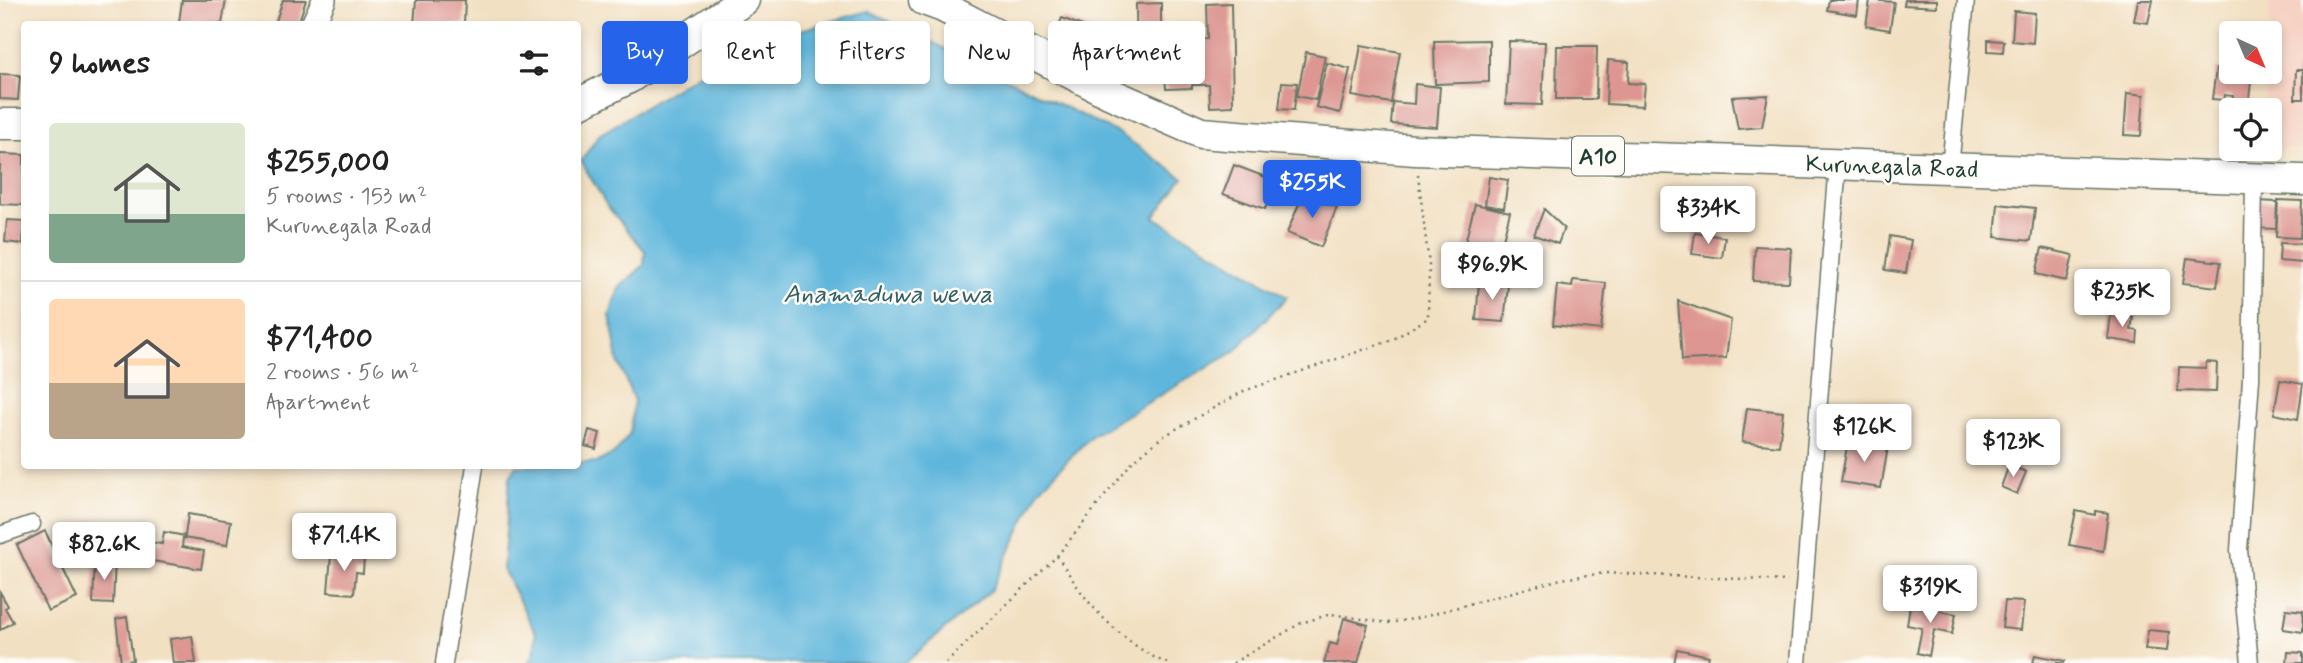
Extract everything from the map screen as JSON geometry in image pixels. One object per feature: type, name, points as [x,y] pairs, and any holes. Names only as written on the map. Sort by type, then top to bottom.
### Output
[{"type":"highway","points":[[581,102],[629,78],[744,0]]},
{"type":"highway","name":"Kurunegala Road","points":[[924,0],[943,7],[1110,93],[1201,133],[1415,149],[2303,180]]},
{"type":"highway","points":[[0,124],[21,124]]},
{"type":"street","points":[[314,21],[324,0]]},
{"type":"street","points":[[1950,168],[1966,0]]},
{"type":"street","points":[[1798,663],[1838,164]]},
{"type":"street","points":[[2250,663],[2239,550],[2251,379],[2254,180]]},
{"type":"street","points":[[444,663],[475,469]]},
{"type":"street","points":[[0,535],[32,524]]},
{"type":"path","points":[[946,663],[1057,555],[1131,463],[1162,437],[1244,391],[1392,340],[1428,318],[1429,265],[1415,149]]},
{"type":"path","points":[[1057,555],[1085,598],[1118,631],[1157,659],[1167,663]]},
{"type":"path","points":[[1233,663],[1301,623],[1331,614],[1388,623],[1414,619],[1561,579],[1604,573],[1805,582]]},
{"type":"shaded area","points":[[2270,0],[2303,0],[2303,149],[2282,148],[2282,98],[2265,98],[2265,84],[2282,84],[2282,21],[2270,21]]},
{"type":"water","name":"Anamaduwa wewa","points":[[868,11],[888,21],[833,21]]},
{"type":"water","name":"Anamaduwa wewa","points":[[815,26],[815,84],[930,84],[930,41],[944,48],[944,84],[1018,84],[1120,134],[1183,178],[1154,217],[1287,297],[1234,352],[1091,436],[1039,490],[991,590],[905,663],[528,663],[534,655],[536,634],[503,569],[510,477],[515,469],[581,469],[581,463],[598,462],[615,453],[630,433],[634,401],[618,361],[610,315],[619,288],[644,265],[645,251],[607,206],[581,161],[599,135],[682,84],[688,84],[688,80],[702,72],[702,84],[801,84],[801,30]]},
{"type":"building","points":[[182,0],[226,0],[222,21],[179,21]]},
{"type":"building","points":[[283,0],[306,0],[299,21],[276,21]]},
{"type":"building","points":[[416,0],[465,0],[464,21],[414,21]]},
{"type":"building","points":[[1829,0],[1859,0],[1857,15],[1827,10]]},
{"type":"building","points":[[1870,0],[1894,2],[1890,30],[1866,26]]},
{"type":"building","points":[[1905,0],[1937,0],[1937,7],[1904,5]]},
{"type":"building","points":[[2138,0],[2153,0],[2148,23],[2134,21]]},
{"type":"building","points":[[1161,3],[1161,21],[1136,21],[1136,4]]},
{"type":"building","points":[[1231,3],[1233,106],[1210,107],[1209,85],[1166,89],[1166,84],[1205,84],[1207,4]]},
{"type":"building","points":[[2014,11],[2035,13],[2033,43],[2012,41]]},
{"type":"building","points":[[1489,40],[1489,82],[1435,84],[1434,41]]},
{"type":"building","points":[[1988,40],[2004,41],[2003,52],[1988,51]]},
{"type":"building","points":[[1509,41],[1545,42],[1542,105],[1506,104]]},
{"type":"building","points":[[1361,45],[1400,52],[1391,103],[1352,96]]},
{"type":"building","points":[[1557,46],[1597,46],[1596,99],[1556,99]]},
{"type":"building","points":[[1306,52],[1325,56],[1316,100],[1297,96]]},
{"type":"building","points":[[1608,60],[1629,62],[1628,83],[1645,84],[1643,106],[1606,104]]},
{"type":"building","points":[[1327,63],[1350,69],[1340,113],[1316,107]]},
{"type":"building","points":[[2216,69],[2219,69],[2219,84],[2251,84],[2249,98],[2225,95],[2224,98],[2212,99]]},
{"type":"building","points":[[2296,70],[2303,70],[2303,99],[2295,99]]},
{"type":"building","points":[[0,74],[20,75],[18,100],[0,99]]},
{"type":"building","points":[[1282,82],[1297,83],[1294,110],[1279,109]]},
{"type":"building","points":[[1415,84],[1440,87],[1437,127],[1391,124],[1393,102],[1414,104]]},
{"type":"building","points":[[2127,93],[2144,95],[2141,136],[2124,135]]},
{"type":"building","points":[[1768,95],[1762,127],[1738,129],[1732,97]]},
{"type":"building","points":[[0,154],[21,155],[21,205],[0,204]]},
{"type":"building","points":[[1234,165],[1276,181],[1265,209],[1223,194]]},
{"type":"building","points":[[1489,177],[1508,180],[1504,208],[1485,205]]},
{"type":"building","points":[[1303,194],[1337,207],[1321,247],[1287,233]]},
{"type":"building","points":[[1665,199],[1688,200],[1687,220],[1664,219]]},
{"type":"building","points":[[2278,200],[2302,201],[2300,238],[2276,237]]},
{"type":"building","points":[[2256,201],[2277,202],[2276,229],[2254,228]]},
{"type":"building","points":[[1475,204],[1510,212],[1499,255],[1464,247]]},
{"type":"building","points":[[1998,204],[2035,208],[2031,241],[1995,237]]},
{"type":"building","points":[[1544,209],[1564,228],[1558,244],[1534,235]]},
{"type":"building","points":[[7,220],[21,221],[21,244],[5,242]]},
{"type":"building","points":[[1695,233],[1725,237],[1722,258],[1692,254]]},
{"type":"building","points":[[1890,236],[1911,240],[1906,273],[1885,270]]},
{"type":"building","points":[[2280,243],[2303,244],[2303,263],[2279,261]]},
{"type":"building","points":[[1755,246],[1791,248],[1789,282],[1753,281]]},
{"type":"building","points":[[2042,248],[2073,255],[2067,281],[2036,274]]},
{"type":"building","points":[[2187,258],[2221,262],[2217,287],[2183,283]]},
{"type":"building","points":[[1573,280],[1606,283],[1601,330],[1553,325],[1557,285],[1572,287]]},
{"type":"building","points":[[1479,282],[1508,285],[1504,322],[1476,320]]},
{"type":"building","points":[[1678,301],[1731,320],[1726,358],[1682,360]]},
{"type":"building","points":[[2111,314],[2133,317],[2131,330],[2138,331],[2137,343],[2108,339]]},
{"type":"building","points":[[2206,362],[2217,363],[2216,392],[2178,391],[2179,367],[2206,368]]},
{"type":"building","points":[[2280,380],[2303,384],[2298,419],[2274,414]]},
{"type":"building","points":[[1747,408],[1783,412],[1779,446],[1742,442]]},
{"type":"building","points":[[589,430],[600,433],[596,449],[585,446]]},
{"type":"building","points":[[1848,440],[1888,447],[1881,488],[1841,482]]},
{"type":"building","points":[[2009,465],[2026,472],[2017,494],[2001,487]]},
{"type":"building","points":[[2076,511],[2095,515],[2095,511],[2108,513],[2103,551],[2069,545]]},
{"type":"building","points":[[188,514],[231,521],[227,545],[183,538],[182,547],[204,551],[201,569],[128,557],[131,539],[162,544],[164,532],[185,536]]},
{"type":"building","points":[[45,531],[77,598],[48,611],[17,545]]},
{"type":"building","points":[[331,555],[364,557],[363,573],[356,572],[354,594],[328,592]]},
{"type":"building","points":[[95,560],[115,560],[113,604],[93,603]]},
{"type":"building","points":[[0,592],[13,622],[0,630]]},
{"type":"building","points":[[2005,601],[2024,602],[2021,630],[2002,628]]},
{"type":"building","points":[[1910,605],[1956,614],[1952,634],[1934,630],[1929,656],[1917,653],[1922,628],[1907,625]]},
{"type":"building","points":[[2286,609],[2303,611],[2303,632],[2283,629]]},
{"type":"building","points":[[127,617],[133,660],[121,662],[116,619]]},
{"type":"building","points":[[1344,618],[1368,625],[1358,663],[1324,663],[1330,643],[1337,645]]},
{"type":"building","points":[[2148,630],[2169,632],[2167,651],[2145,649]]},
{"type":"building","points":[[192,636],[196,663],[173,663],[170,639]]},
{"type":"building","points":[[1677,649],[1709,656],[1707,663],[1674,663]]},
{"type":"building","points":[[2288,652],[2303,653],[2303,663],[2287,663]]},
{"type":"building","points":[[2035,655],[2065,661],[2033,663]]}]
